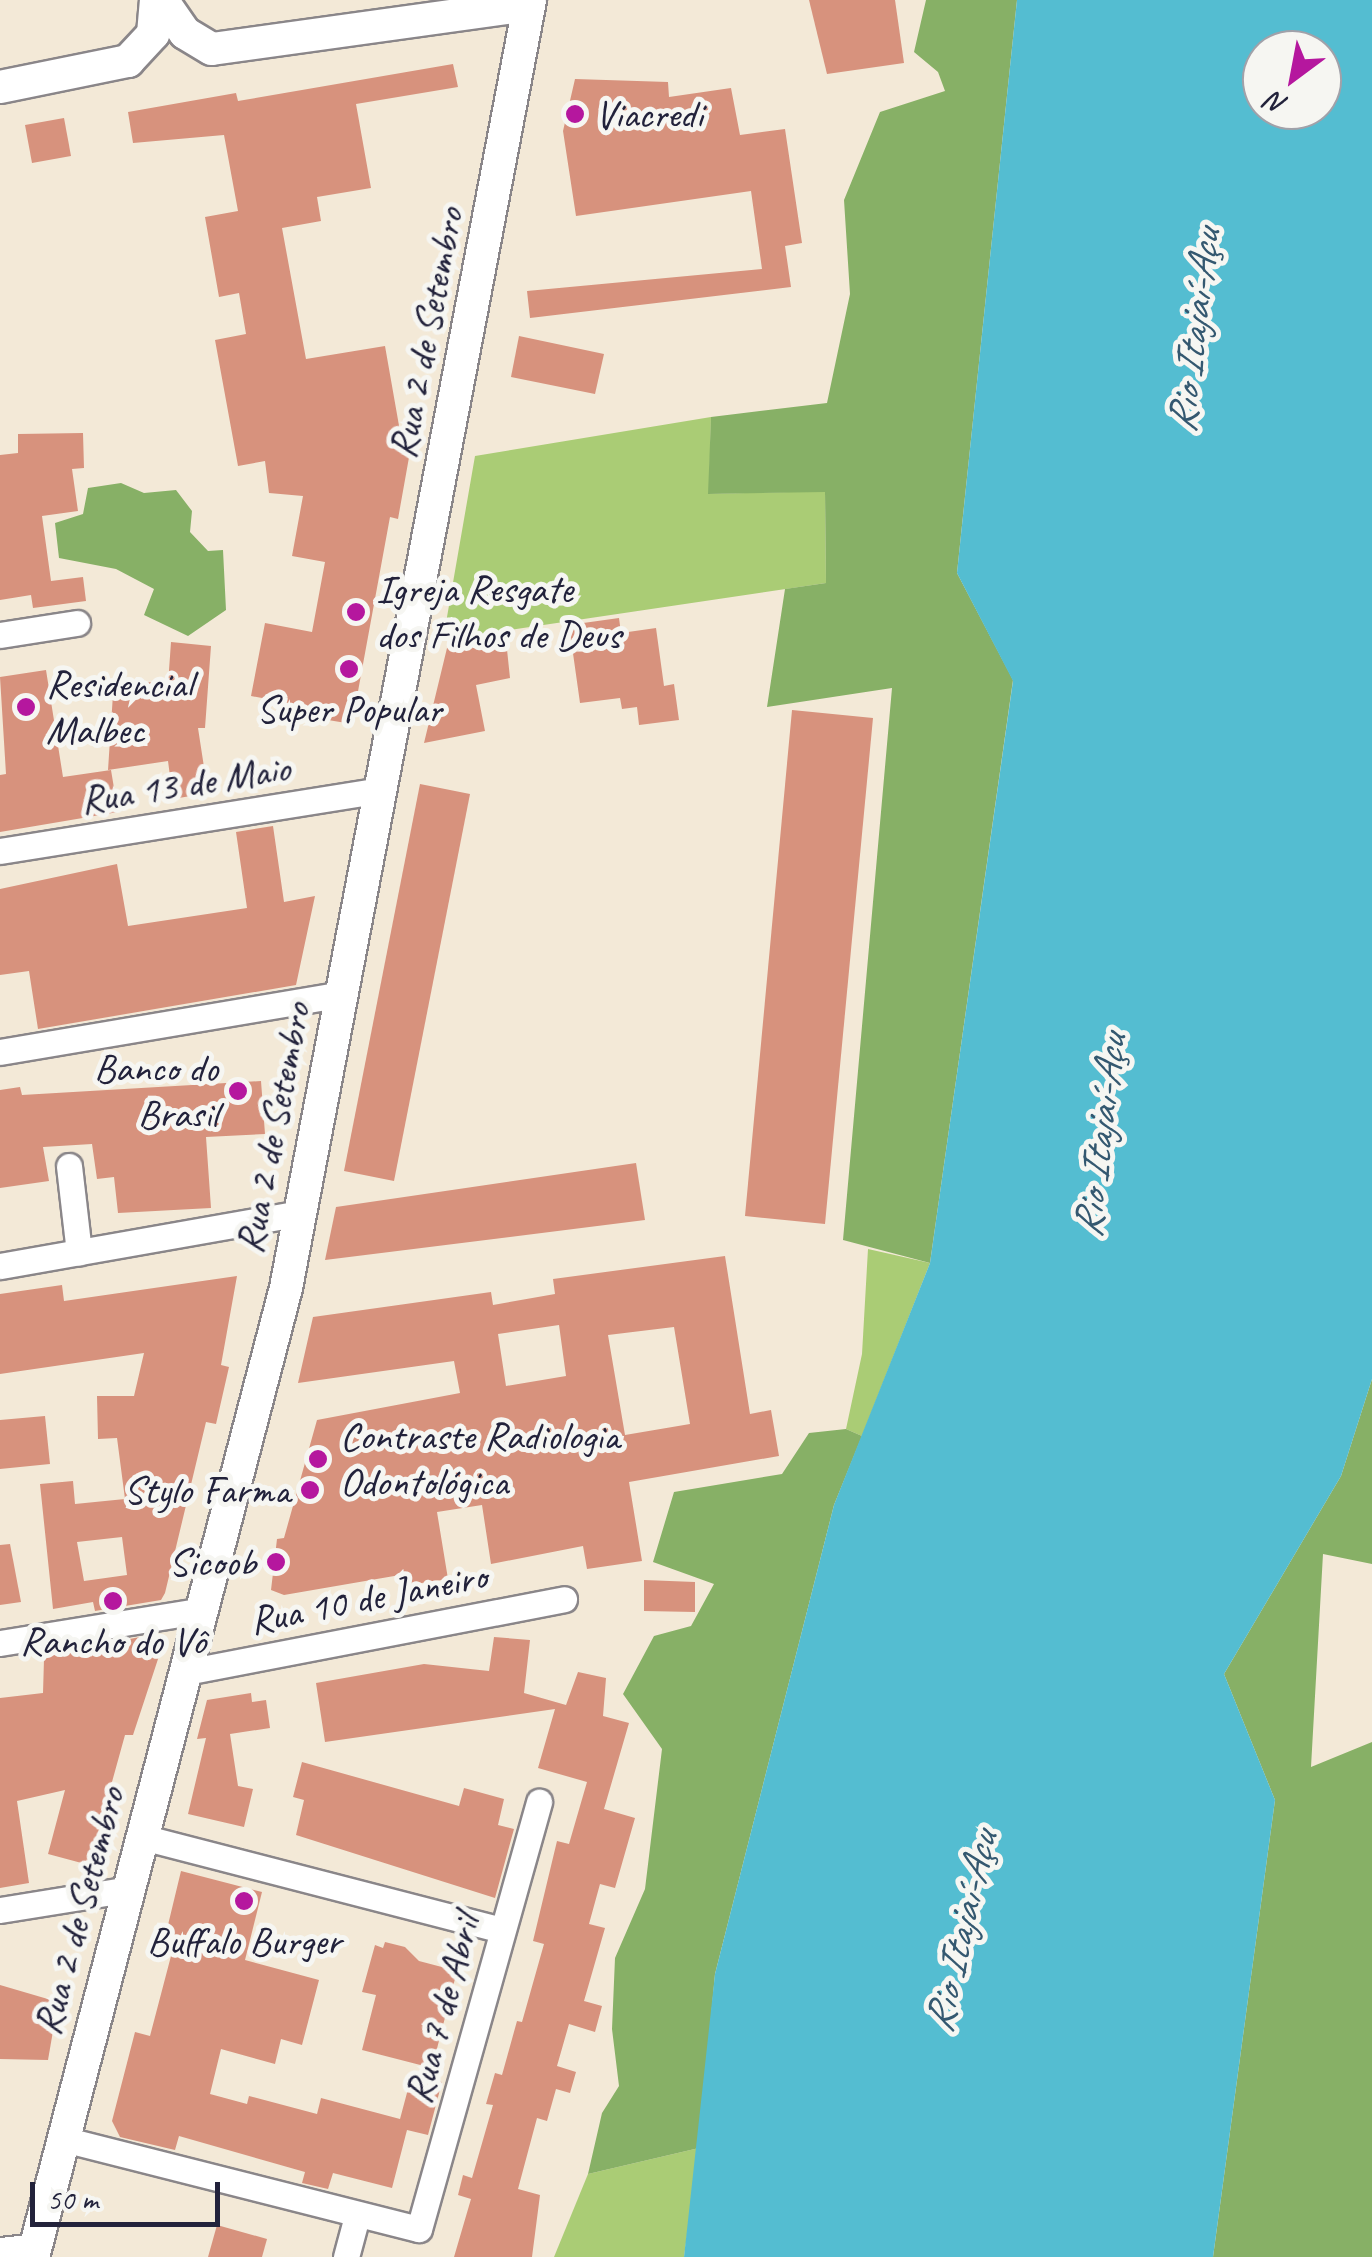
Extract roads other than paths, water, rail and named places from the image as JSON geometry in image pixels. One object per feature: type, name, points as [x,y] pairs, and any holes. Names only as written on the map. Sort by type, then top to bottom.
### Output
[{"type":"main road","points":[[159,0],[185,33],[212,49],[530,2]]},
{"type":"main road","points":[[0,88],[128,61],[152,34],[159,0]]},
{"type":"main road","name":"Rua 2 de Setembro","points":[[34,2251],[204,1610],[300,1213],[530,2]]},
{"type":"street","points":[[0,636],[77,624]]},
{"type":"street","name":"Rua 13 de Maio","points":[[0,851],[382,790]]},
{"type":"street","points":[[0,1052],[343,994]]},
{"type":"street","points":[[69,1166],[80,1252]]},
{"type":"street","points":[[0,1266],[300,1213]]},
{"type":"street","name":"Rua 10 de Janeiro","points":[[186,1672],[564,1599]]},
{"type":"street","points":[[0,1643],[204,1610]]},
{"type":"street","name":"Rua 7 de Abril","points":[[357,2216],[414,2230],[422,2225],[539,1802]]},
{"type":"street","points":[[142,1837],[502,1930]]},
{"type":"street","points":[[0,1910],[129,1889]]},
{"type":"street","points":[[63,2139],[357,2216],[346,2257]]},
{"type":"street","points":[[0,2250],[34,2251]]},
{"type":"water","name":"Rio Itajaí-Açu","points":[[1017,0],[1372,0],[1372,1379],[1341,1476],[1224,1674],[1275,1800],[1213,2257],[684,2257],[715,1974],[834,1505],[930,1263],[1013,681],[957,573]]},
{"type":"place","name":"Viacredi","points":[[575,114]]},
{"type":"place","name":"Igreja Resgate dos Filhos de Deus","points":[[356,612]]},
{"type":"place","name":"Super Popular","points":[[349,669]]},
{"type":"place","name":"Residencial Malbec","points":[[26,707]]},
{"type":"place","name":"Banco do Brasil","points":[[238,1091]]},
{"type":"place","name":"Contraste Radiologia Odontológica","points":[[318,1459]]},
{"type":"place","name":"Stylo Farma","points":[[310,1490]]},
{"type":"place","name":"Sicoob","points":[[276,1562]]},
{"type":"place","name":"Rancho do Vô","points":[[113,1601]]},
{"type":"place","name":"Buffalo Burger","points":[[244,1901]]}]
